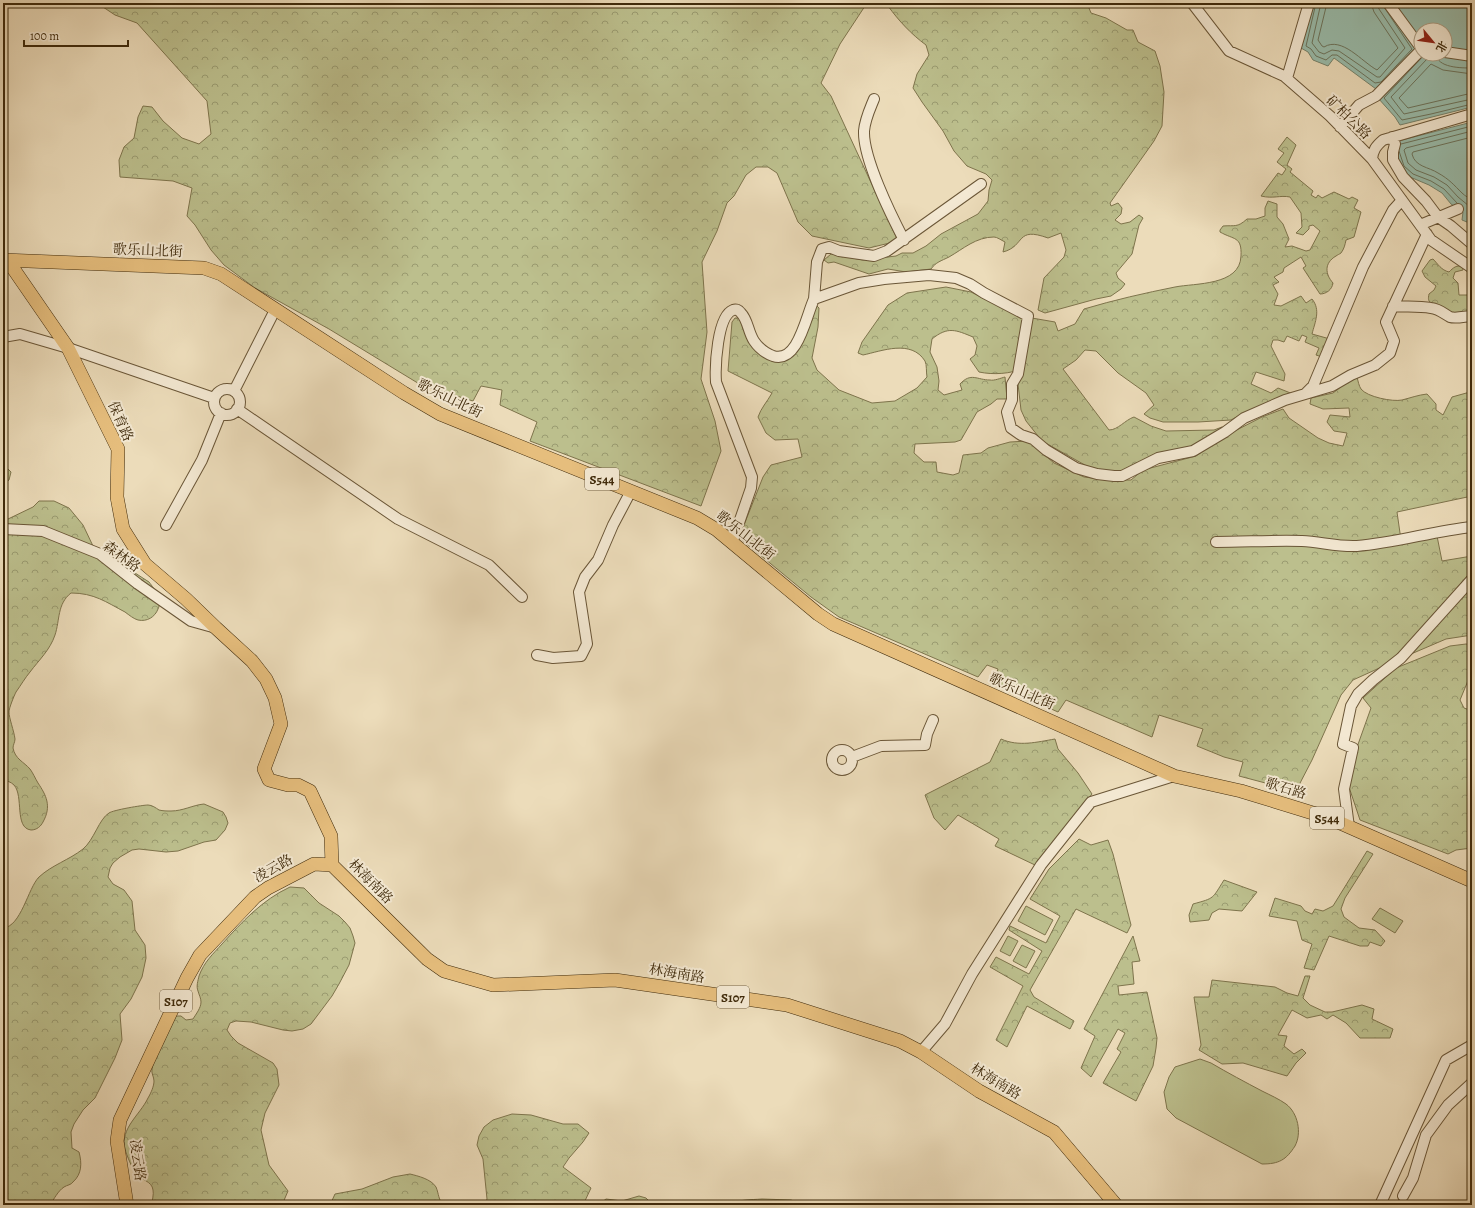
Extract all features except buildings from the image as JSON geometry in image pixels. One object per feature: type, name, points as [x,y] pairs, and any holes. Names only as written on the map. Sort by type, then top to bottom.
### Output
[{"type":"main road","name":"歌乐山北街","points":[[6,260],[204,268],[221,274],[404,393],[440,414],[697,518],[717,530],[818,614],[833,624],[1174,776]]},
{"type":"main road","name":"保育路","points":[[6,260],[68,348],[118,449],[117,497],[122,529],[145,564],[186,599],[216,628]]},
{"type":"main road","points":[[216,628],[252,660],[266,679],[275,698],[281,724],[270,750],[264,770],[269,780],[288,785],[298,785],[310,791],[331,836],[332,865]]},
{"type":"main road","name":"歌石路","points":[[1174,776],[1241,791],[1329,818],[1472,881]]},
{"type":"main road","name":"凌云路","points":[[127,1205],[117,1141],[120,1120],[187,978],[200,955],[255,897],[268,888],[314,864],[332,865]]},
{"type":"main road","name":"林海南路","points":[[332,865],[427,959],[444,971],[494,985],[615,980],[786,1005],[900,1041],[921,1052],[979,1091],[1054,1132],[1116,1205]]},
{"type":"street","name":"矿柏公路","points":[[1192,3],[1228,51],[1287,78],[1340,127],[1372,159],[1431,240],[1472,268]]},
{"type":"street","points":[[1287,78],[1308,3]]},
{"type":"street","points":[[1388,3],[1413,38]]},
{"type":"street","points":[[1453,53],[1472,56]]},
{"type":"street","points":[[1340,127],[1359,104],[1376,96],[1413,57]]},
{"type":"street","points":[[874,99],[865,122],[864,133],[868,154],[893,219],[904,240]]},
{"type":"street","points":[[1372,159],[1376,145],[1383,140],[1472,114]]},
{"type":"street","points":[[1392,137],[1394,144],[1393,160],[1399,172],[1426,201],[1438,217],[1472,244]]},
{"type":"street","points":[[1385,176],[1399,172]]},
{"type":"street","points":[[732,543],[751,488],[752,477],[716,382],[715,369],[722,326],[727,315],[732,310],[740,312],[754,341],[762,350],[769,354],[781,357],[786,355],[793,350],[806,323],[814,300],[817,262],[822,249],[829,247],[839,251],[874,256],[887,251],[981,184]]},
{"type":"street","points":[[1304,394],[1313,386],[1362,267],[1393,210],[1402,200]]},
{"type":"street","points":[[1420,225],[1458,209]]},
{"type":"street","points":[[814,300],[859,283],[929,275],[956,278],[970,284],[1028,316],[1018,374],[1012,384],[1012,400],[1007,412],[1011,428],[1021,435],[1033,439],[1046,450],[1076,468],[1096,474],[1122,476],[1158,458],[1193,451],[1225,432],[1244,418],[1285,400],[1332,386],[1351,375],[1375,365],[1390,353],[1394,341],[1386,322],[1427,234]]},
{"type":"street","points":[[1393,306],[1415,308],[1422,306],[1440,310],[1451,317],[1472,316]]},
{"type":"street","points":[[234,391],[275,310]]},
{"type":"street","points":[[3,337],[20,334],[68,348],[214,398]]},
{"type":"street","points":[[224,389],[234,391],[238,395],[240,403],[237,409],[232,414],[221,414],[214,406],[214,398],[217,393],[224,389]]},
{"type":"street","points":[[237,409],[398,518],[489,565],[522,597]]},
{"type":"street","points":[[166,525],[202,460],[221,414]]},
{"type":"street","points":[[536,655],[553,658],[581,656],[587,644],[579,592],[585,577],[598,560],[613,525],[631,491]]},
{"type":"street","points":[[1216,542],[1303,541],[1325,545],[1355,546],[1386,543],[1446,530],[1472,527]]},
{"type":"street","name":"森林路","points":[[3,529],[43,531],[100,554],[138,584],[191,621],[216,628]]},
{"type":"street","points":[[1349,827],[1344,789],[1353,748],[1343,744],[1351,706],[1358,694],[1401,658],[1472,579]]},
{"type":"street","points":[[852,757],[881,746],[925,745],[927,734],[933,720]]},
{"type":"street","points":[[921,1052],[945,1024],[972,974],[1041,865],[1090,802],[1174,776]]},
{"type":"street","points":[[1380,1205],[1446,1060],[1472,1045]]},
{"type":"street","points":[[1404,1196],[1413,1178],[1426,1135],[1448,1105],[1472,1083]]},
{"type":"green space","points":[[97,3],[867,3],[840,44],[821,83],[831,96],[898,241],[869,248],[812,236],[798,222],[777,173],[768,167],[756,167],[746,175],[734,196],[727,203],[717,231],[702,262],[707,332],[701,379],[715,421],[721,451],[701,506],[530,441],[537,422],[500,405],[502,390],[481,386],[473,401],[421,385],[329,329],[255,288],[224,265],[211,250],[195,225],[187,216],[192,188],[173,181],[120,177],[119,160],[124,147],[134,138],[138,117],[143,106],[152,107],[163,121],[182,138],[199,144],[211,134],[207,101],[137,23],[115,15]]},
{"type":"green space","points":[[888,3],[1019,3],[1028,6],[1040,3],[1087,3],[1091,13],[1106,18],[1127,30],[1133,30],[1138,42],[1155,51],[1160,66],[1164,92],[1162,126],[1154,141],[1110,203],[1111,206],[1118,203],[1122,208],[1121,214],[1115,220],[1121,224],[1130,222],[1139,215],[1143,218],[1139,225],[1132,254],[1116,273],[1118,278],[1125,284],[1121,289],[1111,296],[1045,313],[1038,310],[1044,278],[1064,257],[1066,250],[1061,233],[1048,238],[1030,234],[1022,238],[1015,246],[1003,252],[1005,242],[995,237],[981,239],[939,262],[931,269],[906,272],[888,269],[869,274],[834,262],[828,263],[824,260],[831,254],[863,260],[896,256],[902,253],[913,253],[926,246],[941,234],[978,214],[988,201],[992,180],[986,174],[967,166],[954,151],[943,131],[913,88],[917,74],[929,55],[926,45],[901,22],[888,6]]},
{"type":"green space","points":[[1287,137],[1296,145],[1287,165],[1292,169],[1290,172],[1313,191],[1311,195],[1316,198],[1318,195],[1322,198],[1334,192],[1349,199],[1352,197],[1358,200],[1354,208],[1361,212],[1354,237],[1346,240],[1341,253],[1329,262],[1327,272],[1333,283],[1328,291],[1320,294],[1303,268],[1306,266],[1301,257],[1284,268],[1283,272],[1274,277],[1279,282],[1273,285],[1278,294],[1274,305],[1281,306],[1301,296],[1306,303],[1312,299],[1315,303],[1317,312],[1312,334],[1330,339],[1322,357],[1316,355],[1319,348],[1305,342],[1307,337],[1302,335],[1299,341],[1287,336],[1284,342],[1273,340],[1271,346],[1285,374],[1284,381],[1256,372],[1251,384],[1271,393],[1278,388],[1293,394],[1242,414],[1231,420],[1163,422],[1150,418],[1144,414],[1154,405],[1146,393],[1118,373],[1096,351],[1085,350],[1076,360],[1063,369],[1109,430],[1112,430],[1134,417],[1151,426],[1166,431],[1214,430],[1222,427],[1225,428],[1200,444],[1123,472],[1092,469],[1042,441],[1026,421],[1021,410],[1018,384],[1024,368],[1013,372],[1002,373],[979,372],[970,359],[975,355],[977,346],[973,337],[952,330],[943,332],[932,339],[930,352],[937,367],[939,381],[938,390],[944,395],[962,390],[960,384],[964,380],[971,377],[985,380],[995,380],[1005,377],[1007,399],[997,399],[977,412],[961,440],[955,442],[915,444],[914,453],[924,462],[936,462],[937,472],[953,475],[959,473],[963,455],[981,453],[988,448],[1010,442],[1028,441],[1054,463],[1084,477],[1108,480],[1131,480],[1143,470],[1196,456],[1227,435],[1262,417],[1283,409],[1289,418],[1318,438],[1329,443],[1343,446],[1347,433],[1334,431],[1327,422],[1330,415],[1350,417],[1349,408],[1323,409],[1310,404],[1311,398],[1333,393],[1357,377],[1360,388],[1364,392],[1387,400],[1402,400],[1427,394],[1436,404],[1436,410],[1443,415],[1452,397],[1470,392],[1472,390],[1472,496],[1397,512],[1403,542],[1437,536],[1442,561],[1472,556],[1472,571],[1407,644],[1386,665],[1353,680],[1341,695],[1312,760],[1298,787],[1288,789],[1239,776],[1243,762],[1224,757],[1197,746],[1203,729],[1159,715],[1152,737],[1066,700],[1058,712],[993,683],[998,669],[987,665],[978,677],[839,617],[811,597],[742,540],[740,535],[763,477],[771,465],[802,457],[798,439],[775,440],[766,433],[758,417],[772,393],[728,371],[732,322],[735,318],[739,318],[748,340],[760,355],[772,360],[784,360],[789,359],[794,355],[801,345],[815,304],[819,308],[818,327],[812,358],[817,370],[839,390],[872,403],[895,401],[917,388],[927,377],[925,361],[919,354],[904,348],[887,349],[863,355],[858,353],[862,342],[888,305],[907,293],[946,287],[971,292],[1001,307],[1026,317],[1055,322],[1058,331],[1075,324],[1084,309],[1152,292],[1225,278],[1233,273],[1239,266],[1241,250],[1240,245],[1236,240],[1220,232],[1220,230],[1223,226],[1236,226],[1247,219],[1256,219],[1265,216],[1265,208],[1268,201],[1277,204],[1277,217],[1283,224],[1289,239],[1285,247],[1292,246],[1306,251],[1310,250],[1320,231],[1313,225],[1309,226],[1309,229],[1303,235],[1296,233],[1302,227],[1301,213],[1290,197],[1261,196],[1278,173],[1282,175],[1286,169],[1277,162],[1284,153],[1278,149]]},
{"type":"green space","points":[[1433,259],[1442,268],[1449,272],[1457,266],[1463,267],[1463,270],[1455,272],[1453,278],[1458,283],[1459,295],[1471,295],[1472,282],[1471,309],[1461,317],[1432,304],[1428,299],[1429,294],[1436,286],[1425,277],[1422,271],[1430,260]]},
{"type":"green space","points":[[3,464],[11,472],[9,480],[3,485]]},
{"type":"green space","points":[[39,501],[54,501],[69,508],[83,525],[93,546],[149,582],[158,595],[160,602],[155,614],[147,620],[138,620],[93,596],[71,593],[63,602],[53,640],[16,692],[9,710],[15,739],[13,748],[14,752],[31,771],[47,801],[47,811],[43,822],[38,828],[31,830],[26,828],[23,824],[17,790],[13,784],[3,779],[3,519],[6,520],[33,507]]},
{"type":"green space","points":[[1472,584],[1472,635],[1446,639],[1411,654]]},
{"type":"green space","points":[[1466,644],[1472,645],[1472,671],[1460,700],[1464,708],[1472,711],[1472,848],[1456,850],[1448,854],[1360,820],[1349,787],[1356,750],[1371,708],[1363,698],[1396,668],[1450,646]]},
{"type":"green space","points":[[1001,739],[1014,743],[1021,743],[1055,739],[1058,749],[1078,773],[1092,794],[1035,865],[995,846],[999,839],[958,815],[945,830],[934,818],[925,795],[990,762]]},
{"type":"green space","points":[[204,804],[223,812],[228,823],[225,830],[216,840],[204,842],[178,851],[166,852],[139,849],[132,850],[120,857],[110,868],[108,877],[113,884],[124,890],[132,901],[135,930],[145,945],[146,958],[142,977],[131,999],[120,1014],[122,1040],[115,1058],[95,1098],[83,1110],[71,1132],[72,1148],[79,1152],[81,1160],[80,1172],[76,1179],[71,1184],[64,1187],[56,1195],[50,1205],[3,1205],[3,928],[9,926],[15,921],[39,877],[49,869],[83,849],[102,820],[109,813],[145,805],[159,810],[171,811]]},
{"type":"green space","points":[[1079,839],[1091,845],[1108,840],[1131,925],[1127,933],[1076,909],[1030,990],[1034,997],[1074,1021],[1070,1029],[1027,1006],[1007,1047],[996,1040],[1023,986],[990,967],[996,957],[1029,974],[1042,951],[1009,930],[1010,926],[1046,943],[1060,916],[1030,899],[1049,869]]},
{"type":"green space","points":[[1367,851],[1373,854],[1345,898],[1341,909],[1344,917],[1359,928],[1375,930],[1385,941],[1381,946],[1370,942],[1368,946],[1360,946],[1329,936],[1314,970],[1304,968],[1312,944],[1302,940],[1297,921],[1269,916],[1275,898],[1301,906],[1305,911],[1312,914],[1315,909],[1323,911],[1333,906]]},
{"type":"green space","points":[[1224,880],[1257,892],[1242,911],[1219,909],[1212,913],[1209,920],[1190,922],[1189,915],[1193,904],[1212,897]]},
{"type":"green space","points":[[290,887],[304,888],[319,903],[339,916],[350,928],[355,943],[349,965],[339,984],[311,1024],[303,1029],[292,1031],[251,1022],[236,1021],[230,1023],[227,1030],[238,1043],[273,1063],[277,1069],[279,1085],[265,1113],[261,1130],[269,1165],[288,1191],[282,1205],[152,1205],[152,1187],[136,1174],[126,1151],[124,1141],[128,1128],[145,1104],[152,1090],[154,1081],[152,1072],[153,1063],[175,1016],[181,1016],[186,1020],[193,1019],[198,1011],[201,1002],[197,985],[203,966],[209,958],[253,912],[270,898]]},
{"type":"green space","points":[[1026,906],[1053,920],[1045,935],[1018,921]]},
{"type":"green space","points":[[1380,908],[1403,921],[1395,933],[1372,919]]},
{"type":"green space","points":[[1008,936],[1018,941],[1010,956],[1000,951]]},
{"type":"green space","points":[[1133,936],[1140,961],[1132,962],[1134,984],[1118,986],[1119,995],[1147,992],[1157,1038],[1153,1066],[1136,1101],[1103,1083],[1121,1052],[1117,1049],[1125,1033],[1118,1029],[1091,1077],[1081,1068],[1095,1036],[1084,1029]]},
{"type":"green space","points":[[1022,945],[1035,951],[1026,968],[1013,961]]},
{"type":"green space","points":[[1305,976],[1310,976],[1303,998],[1310,1005],[1325,1012],[1332,1012],[1362,1005],[1374,1009],[1372,1019],[1393,1029],[1390,1038],[1360,1038],[1346,1023],[1333,1015],[1327,1019],[1321,1015],[1307,1018],[1292,1010],[1278,1035],[1287,1036],[1284,1046],[1294,1054],[1302,1049],[1306,1053],[1296,1063],[1287,1076],[1243,1063],[1222,1064],[1199,1050],[1201,1045],[1194,997],[1209,997],[1212,980],[1275,987],[1287,993],[1298,996]]},
{"type":"green space","points":[[1200,1059],[1211,1063],[1286,1104],[1290,1108],[1298,1124],[1298,1135],[1295,1146],[1285,1158],[1278,1162],[1262,1164],[1176,1118],[1167,1109],[1164,1092],[1169,1077],[1175,1067]]},
{"type":"green space","points":[[512,1114],[531,1115],[563,1124],[578,1124],[589,1133],[563,1167],[591,1188],[583,1205],[485,1205],[487,1199],[483,1159],[477,1145],[479,1136],[484,1127],[493,1120]]},
{"type":"green space","points":[[410,1174],[424,1178],[434,1184],[444,1205],[330,1205],[335,1194],[362,1189],[393,1177]]},
{"type":"green space","points":[[639,1196],[646,1198],[653,1205],[598,1205],[606,1199],[622,1201]]},
{"type":"green space","points":[[762,1199],[791,1200],[805,1205],[729,1205],[741,1201]]},
{"type":"water","points":[[1313,3],[1385,3],[1413,43],[1413,55],[1381,88],[1378,86],[1376,89],[1334,58],[1328,66],[1313,60],[1308,52],[1301,48]]},
{"type":"water","points":[[1394,3],[1472,3],[1472,51],[1453,48],[1453,22],[1413,22],[1413,30]]},
{"type":"water","points":[[1453,57],[1472,60],[1472,107],[1400,125],[1378,98],[1413,62],[1453,62]]},
{"type":"water","points":[[1472,122],[1472,228],[1467,222],[1462,220],[1463,212],[1451,204],[1442,193],[1429,185],[1410,177],[1400,167],[1398,161],[1398,141]]}]
